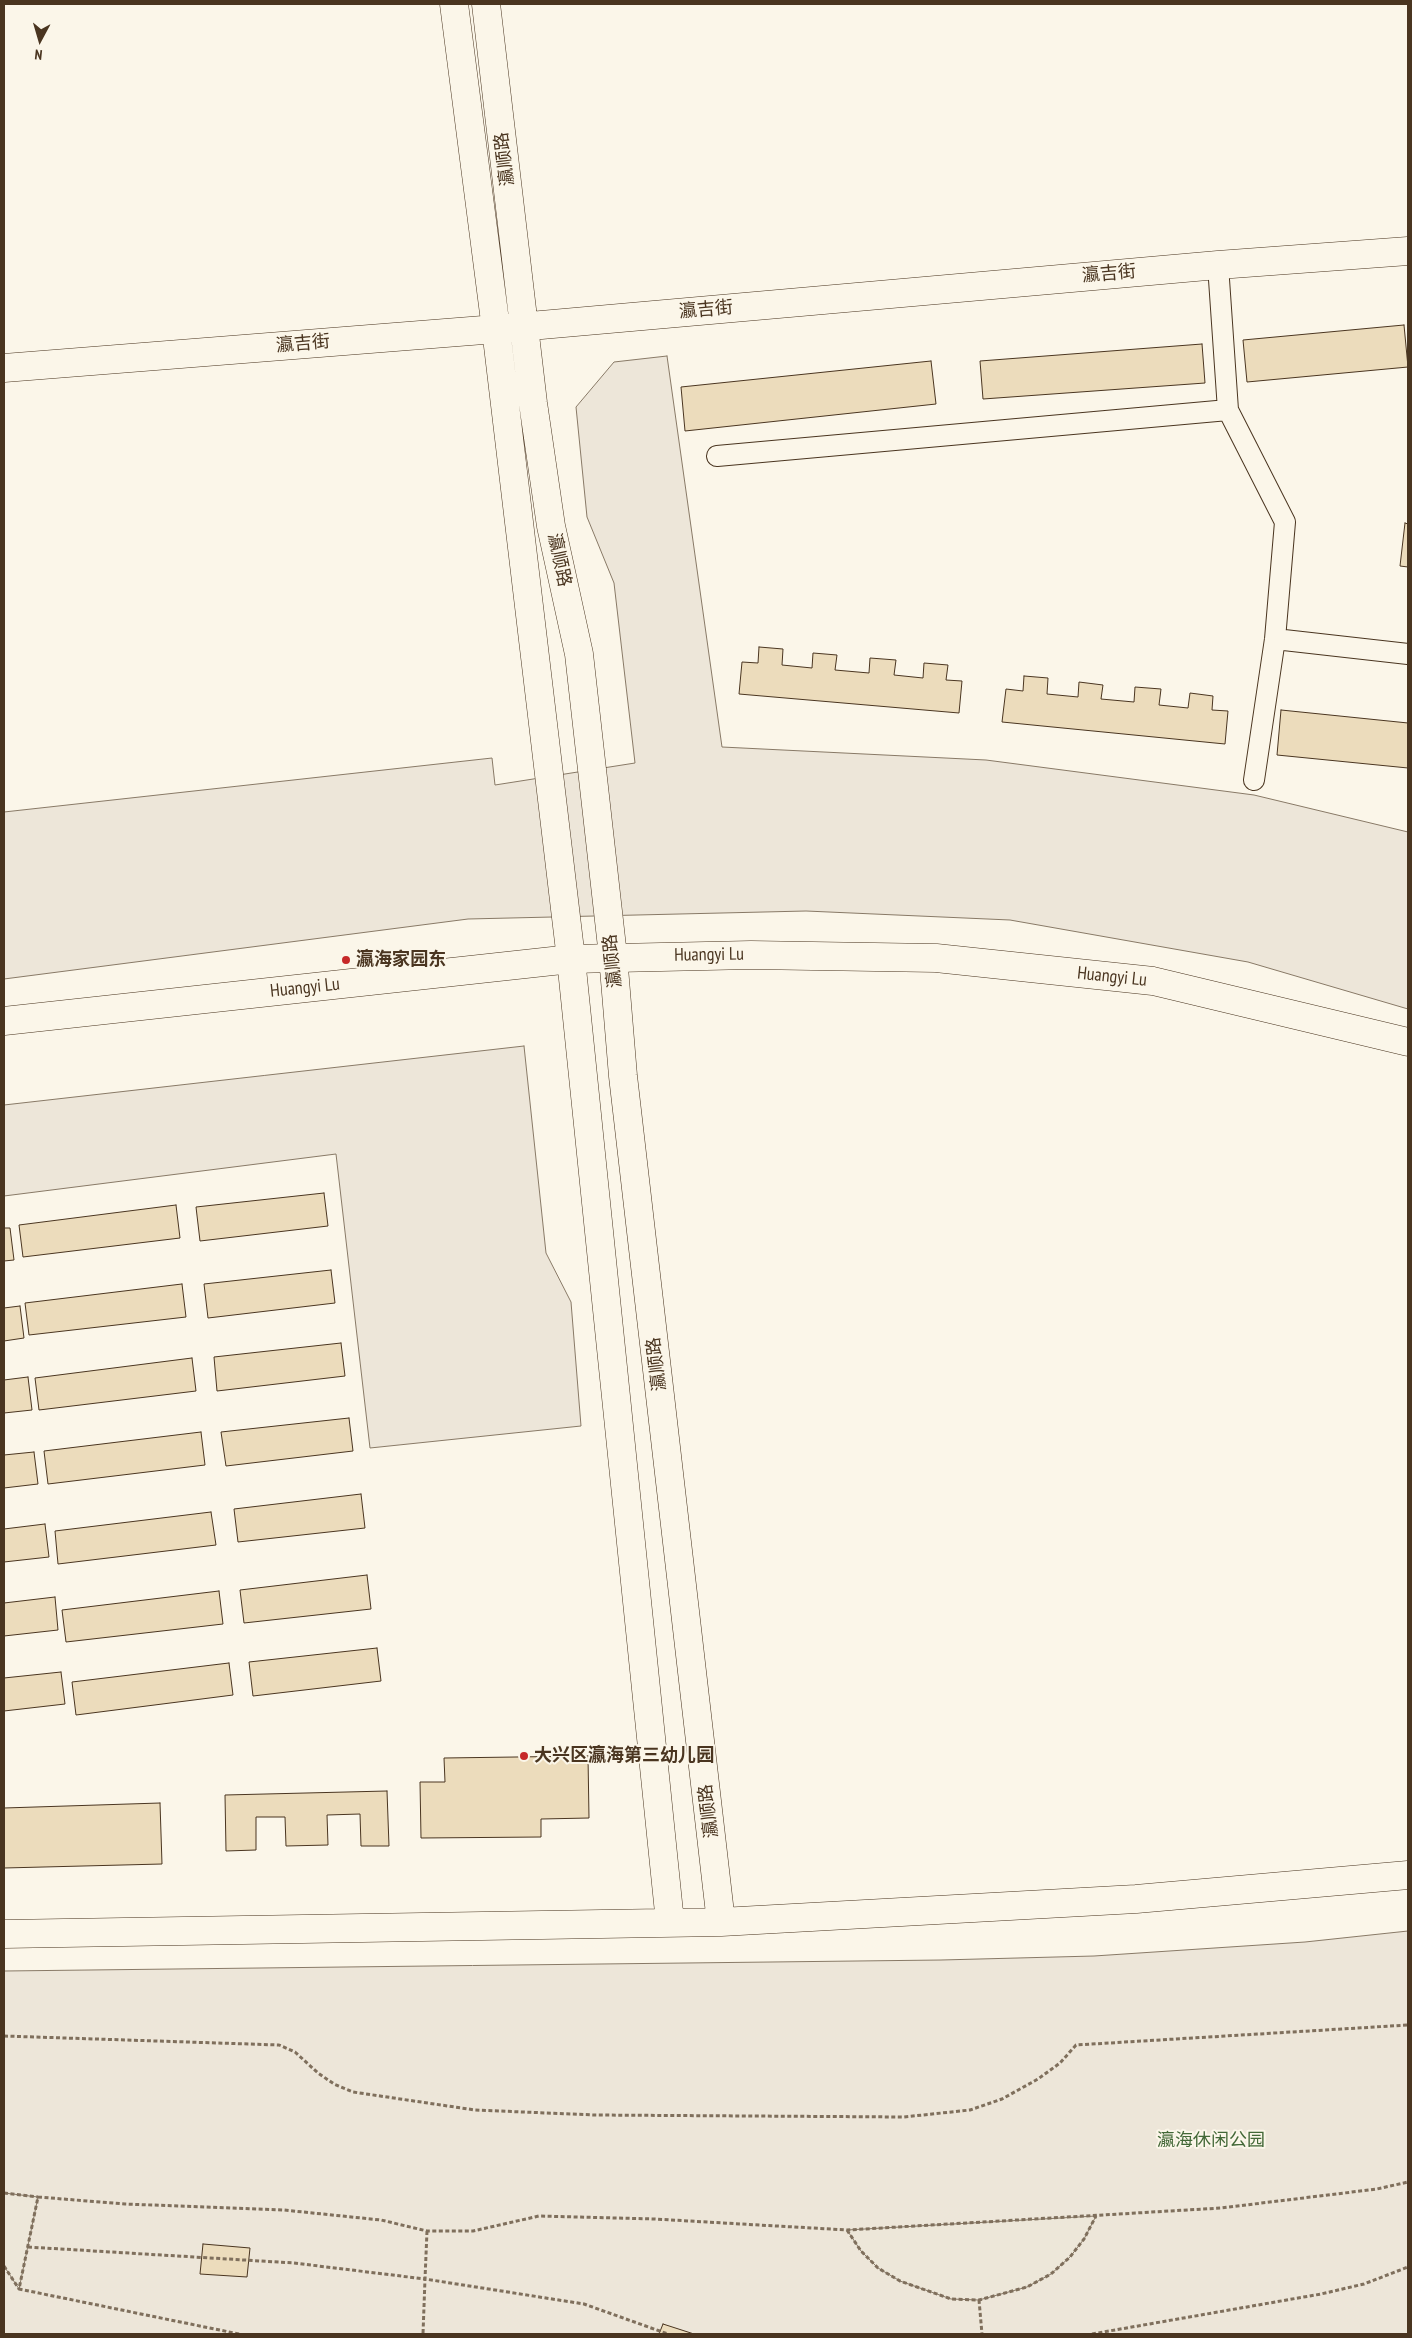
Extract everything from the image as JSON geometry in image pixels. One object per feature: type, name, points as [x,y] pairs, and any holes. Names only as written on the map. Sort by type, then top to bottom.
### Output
[{"type":"main road","name":"瀛顺路","points":[[454,4],[496,329],[571,959],[670,1922]]},
{"type":"main road","name":"瀛顺路","points":[[486,4],[533,403],[551,526],[580,654],[613,956],[624,1076],[721,1922]]},
{"type":"main road","name":"瀛吉街","points":[[4,368],[496,329],[1218,265],[1408,251]]},
{"type":"main road","name":"Huangyi Lu","points":[[4,1021],[571,959],[613,956],[751,954],[936,958],[1143,980],[1408,1042]]},
{"type":"main road","points":[[4,1934],[721,1922],[1136,1899],[1408,1875]]},
{"type":"street","points":[[1218,265],[1228,410],[1285,522],[1275,639],[1254,780]]},
{"type":"street","points":[[718,456],[1228,410]]},
{"type":"street","points":[[1275,639],[1408,654]]},
{"type":"path","points":[[4,2036],[279,2045],[295,2052],[318,2073],[334,2084],[353,2092],[475,2110],[586,2115],[904,2117],[970,2110],[1002,2099],[1038,2079],[1060,2063],[1076,2044],[1408,2025]]},
{"type":"path","points":[[4,2193],[125,2204],[284,2210],[381,2220],[427,2231],[473,2231],[539,2216],[654,2219],[847,2230],[1222,2208],[1377,2189],[1408,2182]]},
{"type":"path","points":[[19,2289],[38,2197]]},
{"type":"path","points":[[847,2230],[861,2251],[878,2268],[900,2281],[951,2299],[979,2300],[1027,2287],[1051,2274],[1070,2257],[1084,2240],[1096,2216]]},
{"type":"path","points":[[423,2334],[427,2231]]},
{"type":"path","points":[[28,2247],[294,2263],[425,2279],[584,2304],[668,2334]]},
{"type":"path","points":[[4,2266],[19,2289],[239,2334]]},
{"type":"path","points":[[1092,2334],[1321,2294],[1364,2284],[1408,2268]]},
{"type":"path","points":[[979,2300],[982,2334]]},
{"type":"green space","points":[[667,356],[722,747],[986,760],[1254,795],[1408,832],[1408,1009],[1248,962],[1010,920],[806,911],[468,919],[4,979],[4,812],[492,758],[495,785],[635,763],[614,583],[587,517],[576,407],[614,362]]},
{"type":"green space","points":[[524,1046],[546,1253],[571,1302],[581,1426],[370,1448],[336,1154],[4,1196],[4,1105]]},
{"type":"green space","name":"瀛海休闲公园","points":[[1408,1931],[1408,2334],[4,2334],[4,1971],[941,1960],[1094,1956],[1305,1942]]},
{"type":"shaded area","points":[[4,2193],[38,2197],[19,2289],[4,2266]]},
{"type":"shaded area","points":[[1096,2216],[1084,2239],[1070,2257],[1051,2274],[1027,2287],[979,2300],[951,2299],[900,2281],[878,2268],[861,2251],[847,2230]]},
{"type":"building","points":[[1404,325],[1408,367],[1247,382],[1243,340]]},
{"type":"building","points":[[1202,344],[1205,383],[983,399],[980,361]]},
{"type":"building","points":[[931,361],[936,404],[685,431],[681,387]]},
{"type":"building","points":[[1405,523],[1408,524],[1408,567],[1400,566]]},
{"type":"building","points":[[759,647],[783,649],[782,665],[812,668],[813,653],[837,655],[835,670],[869,673],[870,658],[896,660],[894,675],[923,678],[924,663],[948,665],[946,680],[962,681],[959,713],[739,694],[742,662],[758,663]]},
{"type":"building","points":[[1024,676],[1048,678],[1047,694],[1078,697],[1079,682],[1103,685],[1101,699],[1134,702],[1135,687],[1161,689],[1159,705],[1188,708],[1190,693],[1213,696],[1212,710],[1228,711],[1225,744],[1002,722],[1006,689],[1023,691]]},
{"type":"building","points":[[1281,710],[1408,723],[1408,768],[1277,755]]},
{"type":"building","points":[[324,1193],[328,1226],[200,1241],[196,1207]]},
{"type":"building","points":[[176,1205],[180,1238],[23,1257],[19,1225]]},
{"type":"building","points":[[4,1228],[10,1228],[14,1260],[4,1261]]},
{"type":"building","points":[[331,1270],[335,1303],[208,1318],[204,1284]]},
{"type":"building","points":[[182,1284],[186,1317],[29,1335],[25,1303]]},
{"type":"building","points":[[20,1306],[24,1338],[4,1341],[4,1308]]},
{"type":"building","points":[[341,1343],[345,1376],[217,1391],[214,1357]]},
{"type":"building","points":[[192,1358],[196,1391],[39,1410],[35,1378]]},
{"type":"building","points":[[28,1377],[32,1410],[4,1413],[4,1380]]},
{"type":"building","points":[[349,1418],[353,1451],[226,1466],[221,1432]]},
{"type":"building","points":[[201,1432],[205,1465],[48,1484],[44,1451]]},
{"type":"building","points":[[34,1452],[38,1484],[4,1488],[4,1455]]},
{"type":"building","points":[[361,1494],[365,1528],[238,1542],[234,1509]]},
{"type":"building","points":[[211,1512],[216,1545],[58,1564],[55,1531]]},
{"type":"building","points":[[45,1524],[49,1557],[4,1562],[4,1529]]},
{"type":"building","points":[[367,1575],[371,1609],[244,1623],[240,1590]]},
{"type":"building","points":[[219,1591],[223,1624],[66,1642],[62,1610]]},
{"type":"building","points":[[55,1597],[58,1630],[4,1636],[4,1603]]},
{"type":"building","points":[[377,1648],[381,1681],[253,1696],[249,1662]]},
{"type":"building","points":[[229,1663],[233,1695],[76,1715],[72,1682]]},
{"type":"building","points":[[61,1672],[65,1704],[4,1711],[4,1678]]},
{"type":"building","points":[[588,1756],[589,1818],[541,1819],[541,1837],[421,1838],[420,1782],[445,1782],[444,1758]]},
{"type":"building","points":[[387,1791],[389,1846],[361,1846],[360,1814],[327,1815],[328,1845],[286,1846],[285,1817],[256,1817],[256,1850],[226,1851],[225,1795]]},
{"type":"building","points":[[160,1803],[162,1864],[4,1868],[4,1808]]},
{"type":"building","points":[[203,2244],[250,2248],[247,2277],[200,2274]]},
{"type":"building","points":[[663,2324],[694,2334],[659,2334]]},
{"type":"place","name":"瀛海家园东","points":[[346,960]]},
{"type":"place","name":"大兴区瀛海第三幼儿园","points":[[524,1756]]}]
